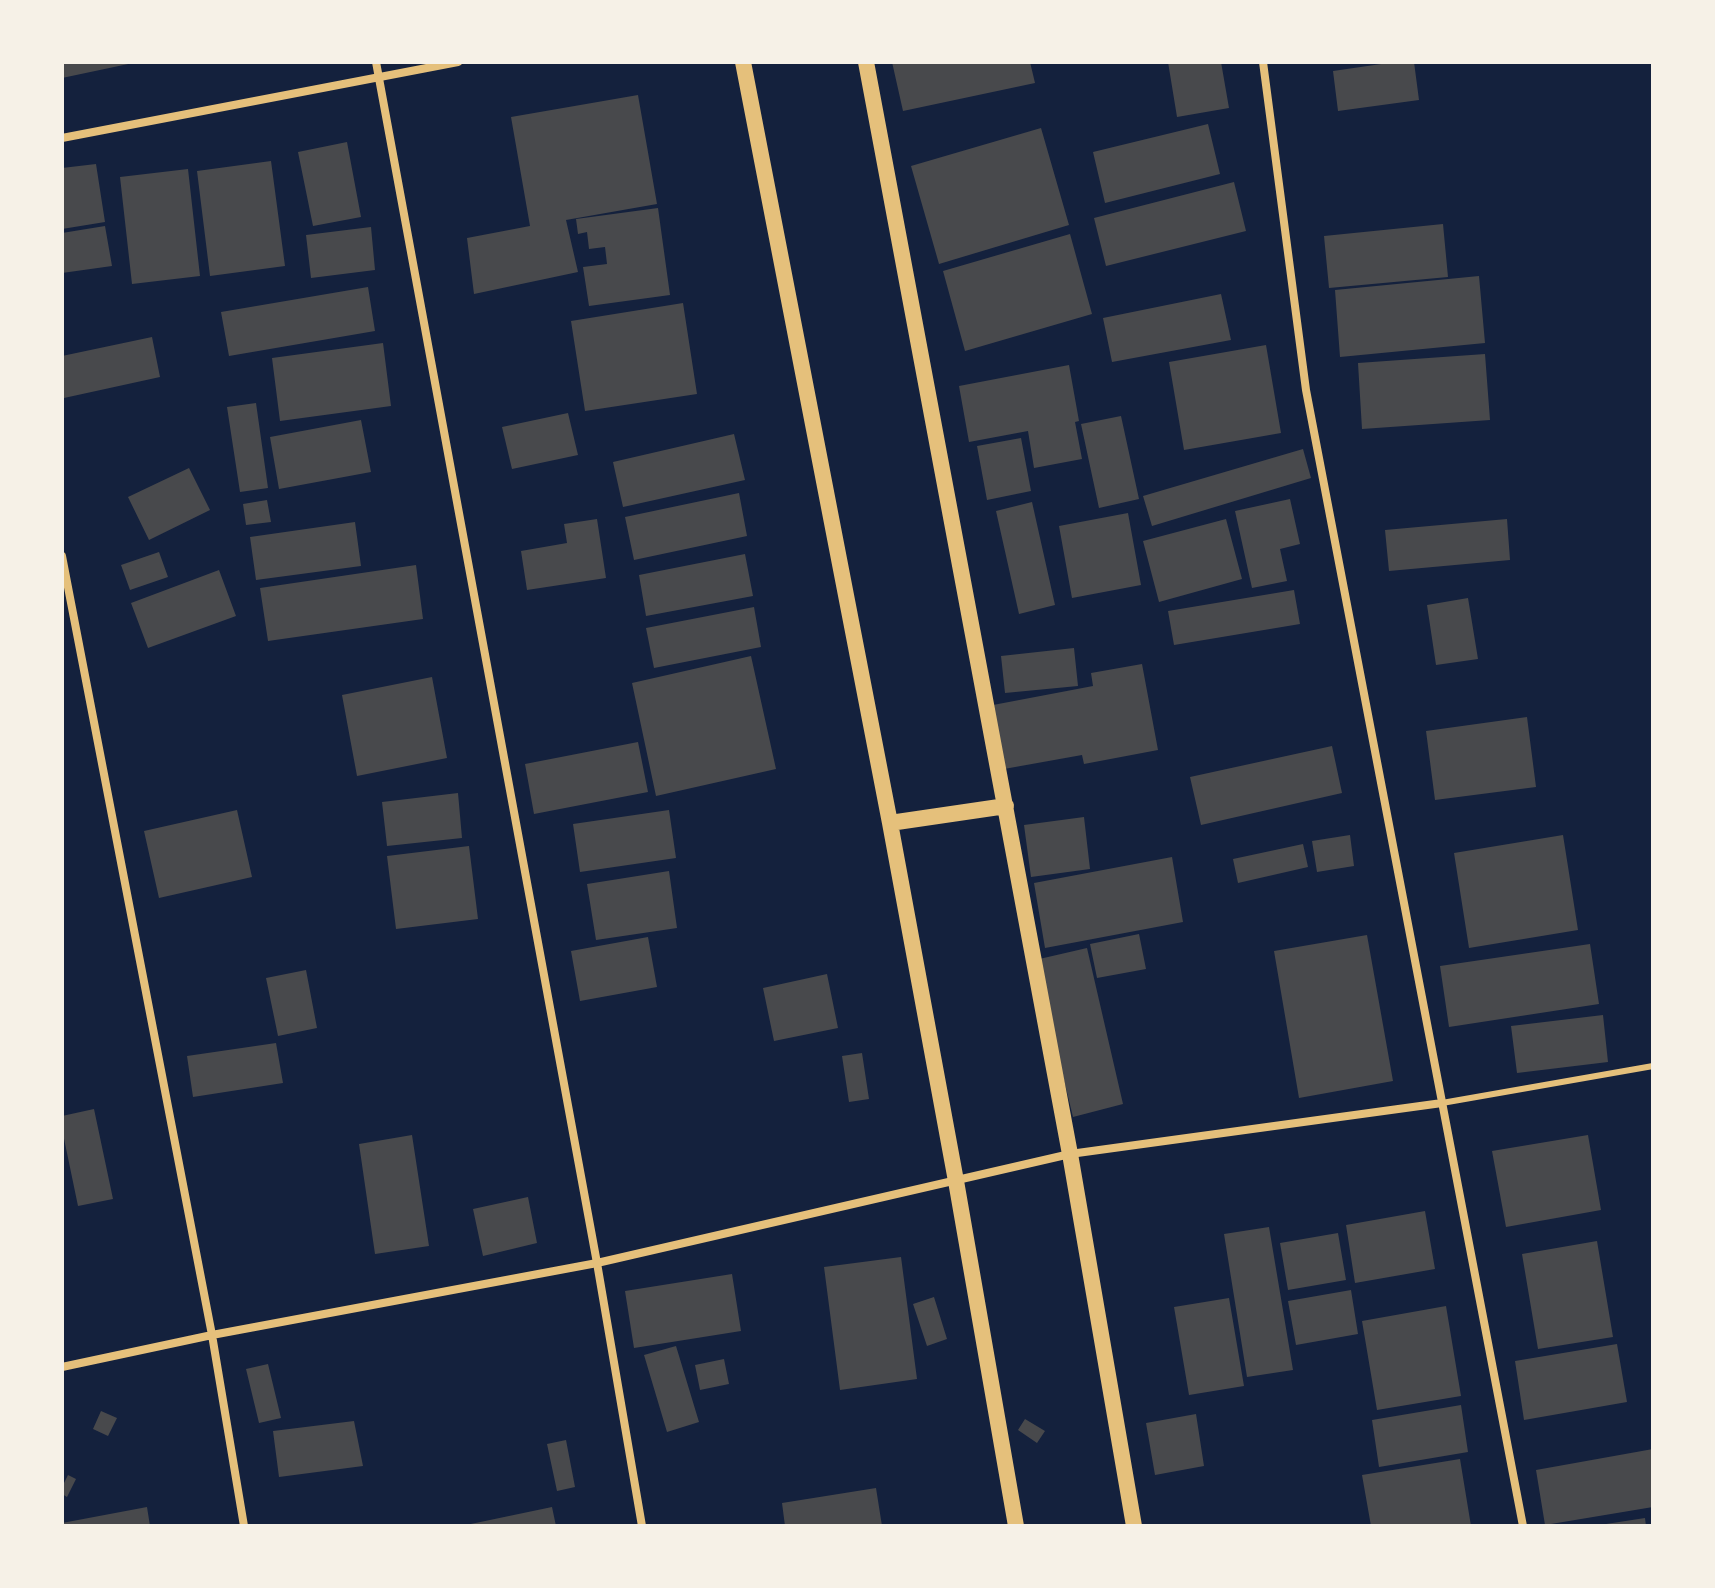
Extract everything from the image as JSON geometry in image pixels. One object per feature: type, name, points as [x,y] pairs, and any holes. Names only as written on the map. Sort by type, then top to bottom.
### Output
[{"type":"main road","points":[[743,62],[890,823],[1016,1526]]},
{"type":"main road","points":[[866,62],[1070,1154],[1134,1526]]},
{"type":"main road","points":[[890,823],[1006,806]]},
{"type":"street","points":[[376,62],[597,1263],[642,1526]]},
{"type":"street","points":[[62,138],[458,62]]},
{"type":"street","points":[[1263,62],[1306,390],[1523,1526]]},
{"type":"street","points":[[62,556],[212,1335],[244,1526]]},
{"type":"street","points":[[62,1367],[212,1335],[597,1263],[1070,1154],[1442,1103]]},
{"type":"lane","points":[[1442,1103],[1653,1066]]},
{"type":"building","points":[[62,62],[133,62],[133,63],[62,78]]},
{"type":"building","points":[[892,62],[1030,62],[1035,83],[903,111]]},
{"type":"building","points":[[1168,62],[1221,62],[1229,108],[1177,117]]},
{"type":"building","points":[[1414,62],[1419,100],[1338,111],[1333,71]]},
{"type":"building","points":[[638,95],[657,204],[566,220],[578,272],[474,294],[467,238],[530,226],[511,117]]},
{"type":"building","points":[[1208,124],[1220,174],[1105,203],[1093,152]]},
{"type":"building","points":[[1041,128],[1069,225],[939,264],[911,166]]},
{"type":"building","points":[[347,142],[361,217],[313,226],[298,152]]},
{"type":"building","points":[[271,161],[285,266],[210,276],[197,171]]},
{"type":"building","points":[[96,164],[105,222],[62,229],[62,168]]},
{"type":"building","points":[[188,169],[200,276],[132,284],[120,177]]},
{"type":"building","points":[[1234,182],[1246,231],[1106,266],[1094,218]]},
{"type":"building","points":[[658,208],[670,295],[589,306],[583,267],[607,264],[605,247],[589,249],[587,232],[578,234],[576,219]]},
{"type":"building","points":[[1443,224],[1448,277],[1329,288],[1324,236]]},
{"type":"building","points":[[105,226],[112,266],[62,273],[62,233]]},
{"type":"building","points":[[371,227],[375,270],[311,278],[306,235]]},
{"type":"building","points":[[1070,234],[1092,314],[965,351],[943,271]]},
{"type":"building","points":[[1479,276],[1485,343],[1340,357],[1335,290]]},
{"type":"building","points":[[368,287],[375,331],[229,356],[221,312]]},
{"type":"building","points":[[1221,294],[1231,340],[1112,362],[1103,318]]},
{"type":"building","points":[[683,303],[697,394],[585,411],[571,321]]},
{"type":"building","points":[[152,337],[160,377],[64,398],[62,356]]},
{"type":"building","points":[[383,343],[391,406],[280,421],[272,358]]},
{"type":"building","points":[[1266,345],[1281,433],[1184,450],[1169,362]]},
{"type":"building","points":[[1485,354],[1490,420],[1362,429],[1358,363]]},
{"type":"building","points":[[1069,365],[1082,459],[1034,468],[1028,431],[969,442],[959,386]]},
{"type":"building","points":[[256,403],[268,488],[240,492],[227,407]]},
{"type":"building","points":[[568,413],[578,455],[512,469],[502,427]]},
{"type":"building","points":[[1121,416],[1139,499],[1099,508],[1081,424]]},
{"type":"building","points":[[361,420],[371,472],[279,489],[270,437]]},
{"type":"building","points":[[734,434],[745,480],[623,507],[613,462]]},
{"type":"building","points":[[1021,438],[1031,491],[987,500],[977,446]]},
{"type":"building","points":[[1303,449],[1311,478],[1152,526],[1143,496]]},
{"type":"building","points":[[189,468],[210,510],[149,540],[128,497]]},
{"type":"building","points":[[739,493],[747,536],[634,560],[625,517]]},
{"type":"building","points":[[1290,499],[1300,544],[1280,549],[1287,581],[1252,588],[1235,511]]},
{"type":"building","points":[[267,500],[271,522],[246,525],[243,504]]},
{"type":"building","points":[[1032,502],[1055,605],[1019,614],[996,511]]},
{"type":"building","points":[[1128,513],[1141,585],[1072,598],[1059,526]]},
{"type":"building","points":[[597,519],[606,578],[527,590],[521,551],[567,543],[564,524]]},
{"type":"building","points":[[1226,519],[1242,579],[1159,602],[1143,541]]},
{"type":"building","points":[[1507,519],[1510,560],[1389,571],[1385,530]]},
{"type":"building","points":[[355,522],[361,566],[256,580],[250,537]]},
{"type":"building","points":[[159,552],[168,577],[130,590],[121,565]]},
{"type":"building","points":[[745,554],[753,596],[646,616],[639,575]]},
{"type":"building","points":[[416,565],[423,619],[268,641],[260,588]]},
{"type":"building","points":[[219,570],[236,616],[148,648],[131,603]]},
{"type":"building","points":[[1294,590],[1300,624],[1174,645],[1168,611]]},
{"type":"building","points":[[1468,598],[1478,659],[1436,665],[1427,605]]},
{"type":"building","points":[[754,607],[761,647],[654,668],[646,628]]},
{"type":"building","points":[[1074,648],[1078,686],[1005,693],[1001,656]]},
{"type":"building","points":[[751,656],[776,769],[656,796],[632,683]]},
{"type":"building","points":[[1142,664],[1158,750],[1084,764],[1082,755],[1004,769],[993,705],[1093,686],[1091,673]]},
{"type":"building","points":[[432,677],[447,758],[357,776],[342,695]]},
{"type":"building","points":[[1527,717],[1536,787],[1435,800],[1426,731]]},
{"type":"building","points":[[638,742],[648,792],[534,814],[525,764]]},
{"type":"building","points":[[1332,746],[1342,793],[1201,825],[1190,777]]},
{"type":"building","points":[[458,793],[462,838],[387,846],[382,802]]},
{"type":"building","points":[[237,810],[252,877],[159,898],[144,831]]},
{"type":"building","points":[[669,810],[676,858],[580,872],[573,824]]},
{"type":"building","points":[[1084,817],[1090,869],[1031,877],[1024,825]]},
{"type":"building","points":[[1350,835],[1354,866],[1317,872],[1312,841]]},
{"type":"building","points":[[1563,835],[1578,930],[1469,948],[1454,853]]},
{"type":"building","points":[[1303,844],[1308,867],[1238,883],[1233,859]]},
{"type":"building","points":[[469,846],[478,919],[396,929],[387,856]]},
{"type":"building","points":[[1172,857],[1183,922],[1045,948],[1034,883]]},
{"type":"building","points":[[669,871],[677,928],[596,940],[587,884]]},
{"type":"building","points":[[1139,934],[1146,969],[1097,978],[1090,944]]},
{"type":"building","points":[[1367,935],[1393,1081],[1299,1098],[1274,951]]},
{"type":"building","points":[[648,937],[657,987],[580,1001],[571,951]]},
{"type":"building","points":[[1590,944],[1599,1004],[1449,1027],[1440,966]]},
{"type":"building","points":[[1087,948],[1123,1104],[1073,1117],[1035,960]]},
{"type":"building","points":[[306,970],[317,1028],[278,1036],[266,978]]},
{"type":"building","points":[[827,974],[838,1028],[774,1041],[763,988]]},
{"type":"building","points":[[1603,1015],[1608,1062],[1517,1073],[1511,1026]]},
{"type":"building","points":[[276,1043],[283,1083],[193,1097],[187,1056]]},
{"type":"building","points":[[862,1053],[869,1099],[849,1102],[842,1056]]},
{"type":"building","points":[[94,1109],[113,1199],[78,1206],[62,1116]]},
{"type":"building","points":[[412,1135],[429,1246],[375,1254],[359,1144]]},
{"type":"building","points":[[1588,1135],[1601,1210],[1506,1227],[1492,1151]]},
{"type":"building","points":[[528,1197],[537,1243],[483,1256],[473,1209]]},
{"type":"building","points":[[1425,1211],[1435,1269],[1355,1283],[1346,1225]]},
{"type":"building","points":[[1269,1227],[1293,1370],[1247,1377],[1224,1234]]},
{"type":"building","points":[[1338,1233],[1346,1280],[1288,1290],[1280,1243]]},
{"type":"building","points":[[1597,1241],[1613,1337],[1538,1349],[1522,1254]]},
{"type":"building","points":[[901,1257],[917,1379],[840,1390],[824,1267]]},
{"type":"building","points":[[732,1274],[741,1331],[634,1348],[625,1291]]},
{"type":"building","points":[[1351,1290],[1358,1334],[1296,1345],[1288,1301]]},
{"type":"building","points":[[934,1297],[947,1339],[927,1346],[913,1304]]},
{"type":"building","points":[[1229,1298],[1244,1386],[1189,1395],[1174,1307]]},
{"type":"building","points":[[1446,1306],[1461,1396],[1377,1410],[1362,1321]]},
{"type":"building","points":[[1617,1344],[1627,1402],[1524,1420],[1515,1361]]},
{"type":"building","points":[[676,1346],[699,1422],[667,1432],[644,1355]]},
{"type":"building","points":[[724,1359],[729,1384],[700,1390],[695,1365]]},
{"type":"building","points":[[268,1364],[281,1418],[259,1423],[246,1369]]},
{"type":"building","points":[[1461,1405],[1468,1452],[1379,1467],[1372,1420]]},
{"type":"building","points":[[101,1411],[117,1418],[108,1436],[93,1429]]},
{"type":"building","points":[[1196,1414],[1204,1466],[1155,1475],[1146,1423]]},
{"type":"building","points":[[1025,1419],[1045,1431],[1037,1443],[1018,1430]]},
{"type":"building","points":[[354,1421],[363,1466],[279,1477],[273,1431]]},
{"type":"building","points":[[566,1440],[575,1487],[557,1491],[547,1444]]},
{"type":"building","points":[[1653,1449],[1653,1507],[1545,1525],[1536,1470]]},
{"type":"building","points":[[1460,1459],[1471,1526],[1371,1526],[1362,1475]]},
{"type":"building","points":[[68,1475],[76,1479],[67,1497],[62,1494],[62,1487]]},
{"type":"building","points":[[876,1488],[882,1526],[785,1526],[782,1503]]},
{"type":"building","points":[[147,1507],[150,1526],[62,1526],[62,1523]]},
{"type":"building","points":[[552,1507],[556,1526],[466,1526],[466,1525]]},
{"type":"building","points":[[1645,1518],[1646,1526],[1606,1526],[1606,1524]]}]
